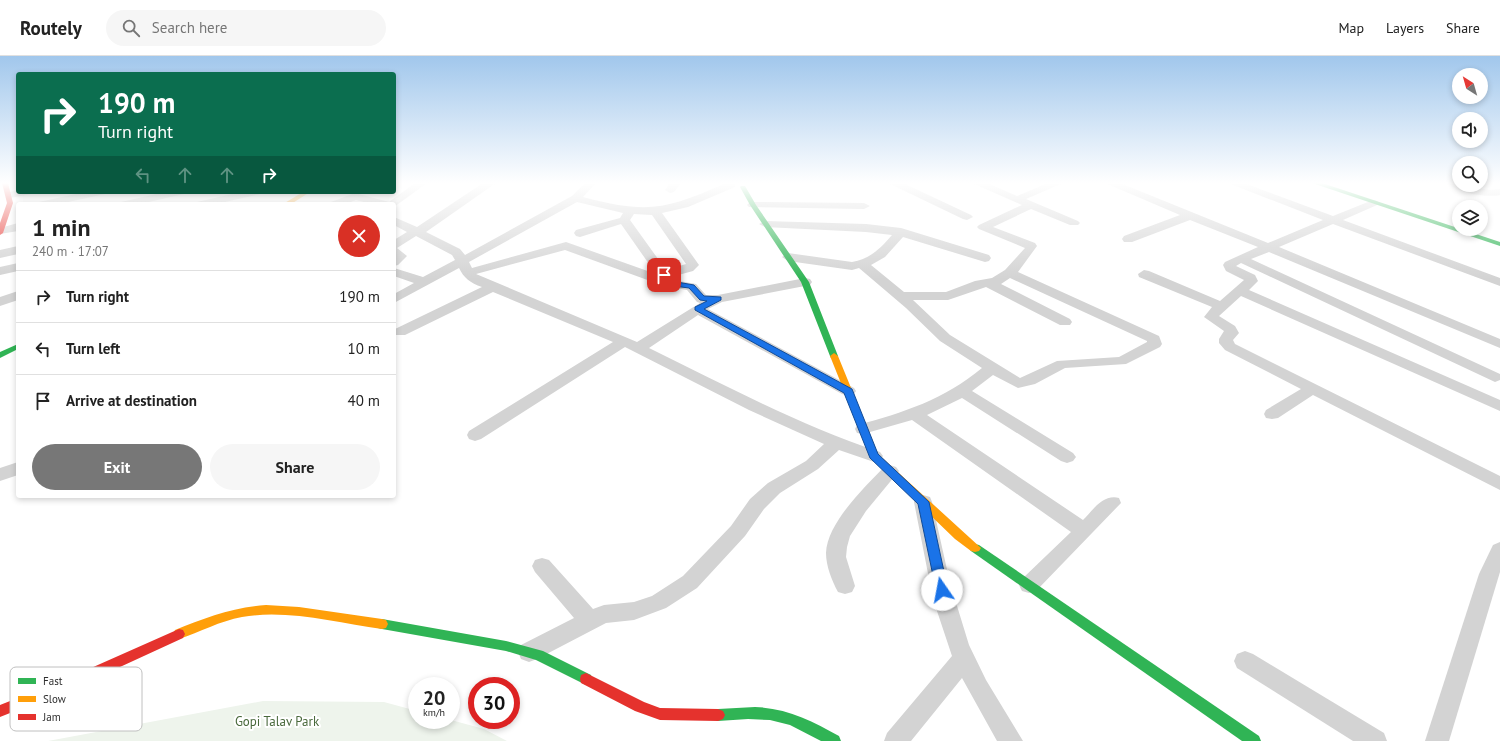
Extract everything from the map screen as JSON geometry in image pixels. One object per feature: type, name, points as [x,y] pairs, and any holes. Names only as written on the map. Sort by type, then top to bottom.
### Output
[{"type":"street","points":[[0,232],[11,215]]},
{"type":"street","points":[[396,244],[442,215]]},
{"type":"street","points":[[464,267],[548,215]]},
{"type":"street","points":[[580,233],[626,215],[666,279]]},
{"type":"street","points":[[658,215],[693,265],[666,279]]},
{"type":"street","points":[[760,215],[805,282],[874,456],[964,540],[1248,739]]},
{"type":"street","points":[[900,296],[948,296],[980,284],[989,283],[1010,273],[1031,248],[1031,246],[983,227],[1010,215]]},
{"type":"street","points":[[1055,215],[1074,223]]},
{"type":"street","points":[[1319,215],[1500,282]]},
{"type":"street","points":[[1345,215],[1229,265],[1230,268],[1250,278],[1251,281],[1211,317],[1230,329],[1232,333],[1226,343],[1230,347],[1500,484]]},
{"type":"street","points":[[1410,215],[1500,244]]},
{"type":"street","points":[[1128,239],[1189,216],[1500,344]]},
{"type":"street","points":[[396,221],[456,252],[464,267],[475,280],[631,345],[747,404],[835,444],[874,456]]},
{"type":"street","points":[[766,224],[866,228],[901,232],[985,258]]},
{"type":"street","points":[[0,232],[16,228]]},
{"type":"street","points":[[788,257],[852,266],[863,265],[872,262],[901,232]]},
{"type":"street","points":[[396,298],[424,282],[464,267],[566,246],[691,287],[702,299],[718,298],[805,282]]},
{"type":"street","points":[[0,254],[16,250]]},
{"type":"street","points":[[396,252],[401,256],[396,260]]},
{"type":"street","points":[[1241,259],[1495,377]]},
{"type":"street","points":[[863,265],[900,296],[945,338],[1018,383],[1025,383],[1062,364],[1121,361],[1130,358],[1155,344],[1154,339],[1010,273]]},
{"type":"street","points":[[0,271],[16,267]]},
{"type":"street","points":[[396,273],[424,282]]},
{"type":"street","points":[[1144,274],[1222,306]]},
{"type":"street","points":[[989,283],[1065,322]]},
{"type":"street","points":[[400,332],[493,287]]},
{"type":"street","points":[[1240,291],[1500,406]]},
{"type":"street","points":[[0,302],[16,297]]},
{"type":"street","points":[[475,435],[631,345],[718,298]]},
{"type":"street","points":[[698,309],[848,391]]},
{"type":"street","points":[[0,345],[16,341]]},
{"type":"street","points":[[0,355],[16,347]]},
{"type":"street","points":[[863,429],[916,415],[947,401],[973,386],[992,368]]},
{"type":"street","points":[[1272,414],[1312,389]]},
{"type":"street","points":[[963,392],[1066,457]]},
{"type":"street","points":[[916,415],[1084,531]]},
{"type":"street","points":[[529,652],[589,620],[604,614],[634,611],[659,602],[690,582],[738,531],[757,504],[774,488],[812,465],[835,444]]},
{"type":"street","points":[[0,474],[16,469]]},
{"type":"street","points":[[845,586],[838,564],[837,548],[847,525],[860,505],[890,471]]},
{"type":"street","points":[[923,502],[942,590],[953,631],[997,721],[1011,741]]},
{"type":"street","points":[[1029,585],[1112,503]]},
{"type":"street","points":[[1438,741],[1494,577],[1500,550]]},
{"type":"street","points":[[542,566],[589,620]]},
{"type":"street","points":[[107,667],[197,626],[226,616],[252,611],[283,611],[403,627],[506,646],[539,655],[640,707],[660,714],[718,716],[757,713],[778,715],[799,722],[834,741]]},
{"type":"street","points":[[896,741],[965,657]]},
{"type":"street","points":[[1245,661],[1375,741]]},
{"type":"street","points":[[0,711],[10,707]]},
{"type":"green space","name":"Gopi Talav Park","points":[[263,701],[384,702],[408,709],[408,729],[460,729],[460,722],[468,725],[468,729],[484,729],[507,741],[48,741],[102,731],[142,731],[142,724]]},
{"type":"traffic: fast","points":[[760,215],[805,282],[834,356]]},
{"type":"traffic: fast","points":[[1412,215],[1500,244]]},
{"type":"traffic: fast","points":[[0,355],[16,347]]},
{"type":"traffic: fast","points":[[975,548],[1254,741]]},
{"type":"traffic: fast","points":[[382,624],[506,646],[539,655],[586,679]]},
{"type":"traffic: fast","points":[[718,715],[755,713],[777,715],[800,722],[834,741]]},
{"type":"traffic: slow","points":[[834,356],[874,456],[959,536],[975,548]]},
{"type":"traffic: slow","points":[[179,634],[232,614],[266,610],[316,614],[382,624]]},
{"type":"traffic: jam","points":[[0,233],[6,215]]},
{"type":"traffic: jam","points":[[107,667],[179,634]]},
{"type":"traffic: jam","points":[[586,679],[640,707],[660,714],[718,715]]},
{"type":"traffic: jam","points":[[0,711],[10,707]]},
{"type":"route","points":[[664,275],[668,283],[686,284],[696,290],[702,299],[718,298],[698,309],[848,391],[874,456],[923,502],[942,590]]}]
